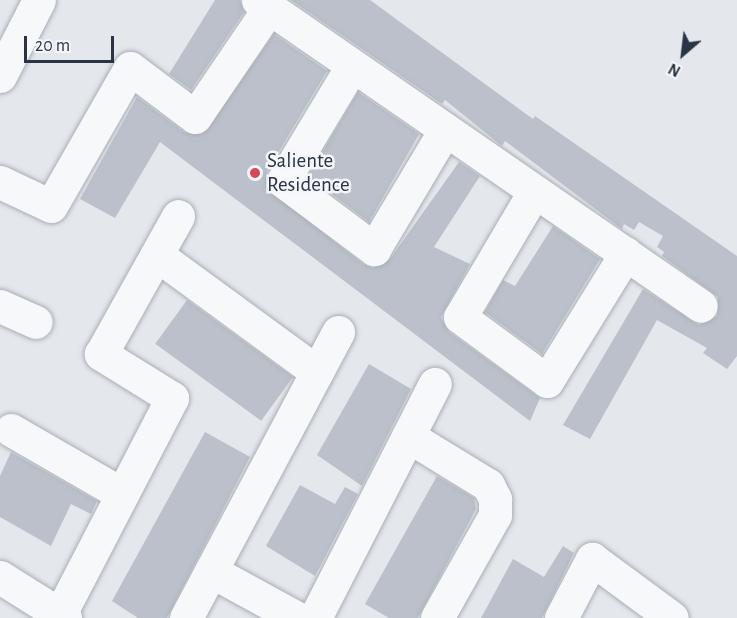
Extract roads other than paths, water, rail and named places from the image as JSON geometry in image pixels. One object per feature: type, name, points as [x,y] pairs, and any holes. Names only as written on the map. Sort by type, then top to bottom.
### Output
[{"type":"street","points":[[0,76],[39,0]]},
{"type":"street","points":[[0,182],[51,206],[130,68],[195,117],[264,4],[702,306]]},
{"type":"street","points":[[352,66],[283,181],[374,249],[445,130]]},
{"type":"street","points":[[534,192],[460,317],[547,381],[626,253]]},
{"type":"street","points":[[0,577],[61,617],[172,398],[101,354],[178,216]]},
{"type":"street","points":[[157,255],[316,372]]},
{"type":"street","points":[[0,306],[36,322]]},
{"type":"street","points":[[186,618],[338,332]]},
{"type":"street","points":[[315,618],[435,384]]},
{"type":"street","points":[[11,430],[122,494]]},
{"type":"street","points":[[408,436],[488,485],[495,499],[495,514],[437,618]]},
{"type":"street","points":[[561,618],[592,559],[672,618]]},
{"type":"street","points":[[211,571],[297,618]]},
{"type":"place","name":"Saliente Residence","points":[[255,173]]}]
